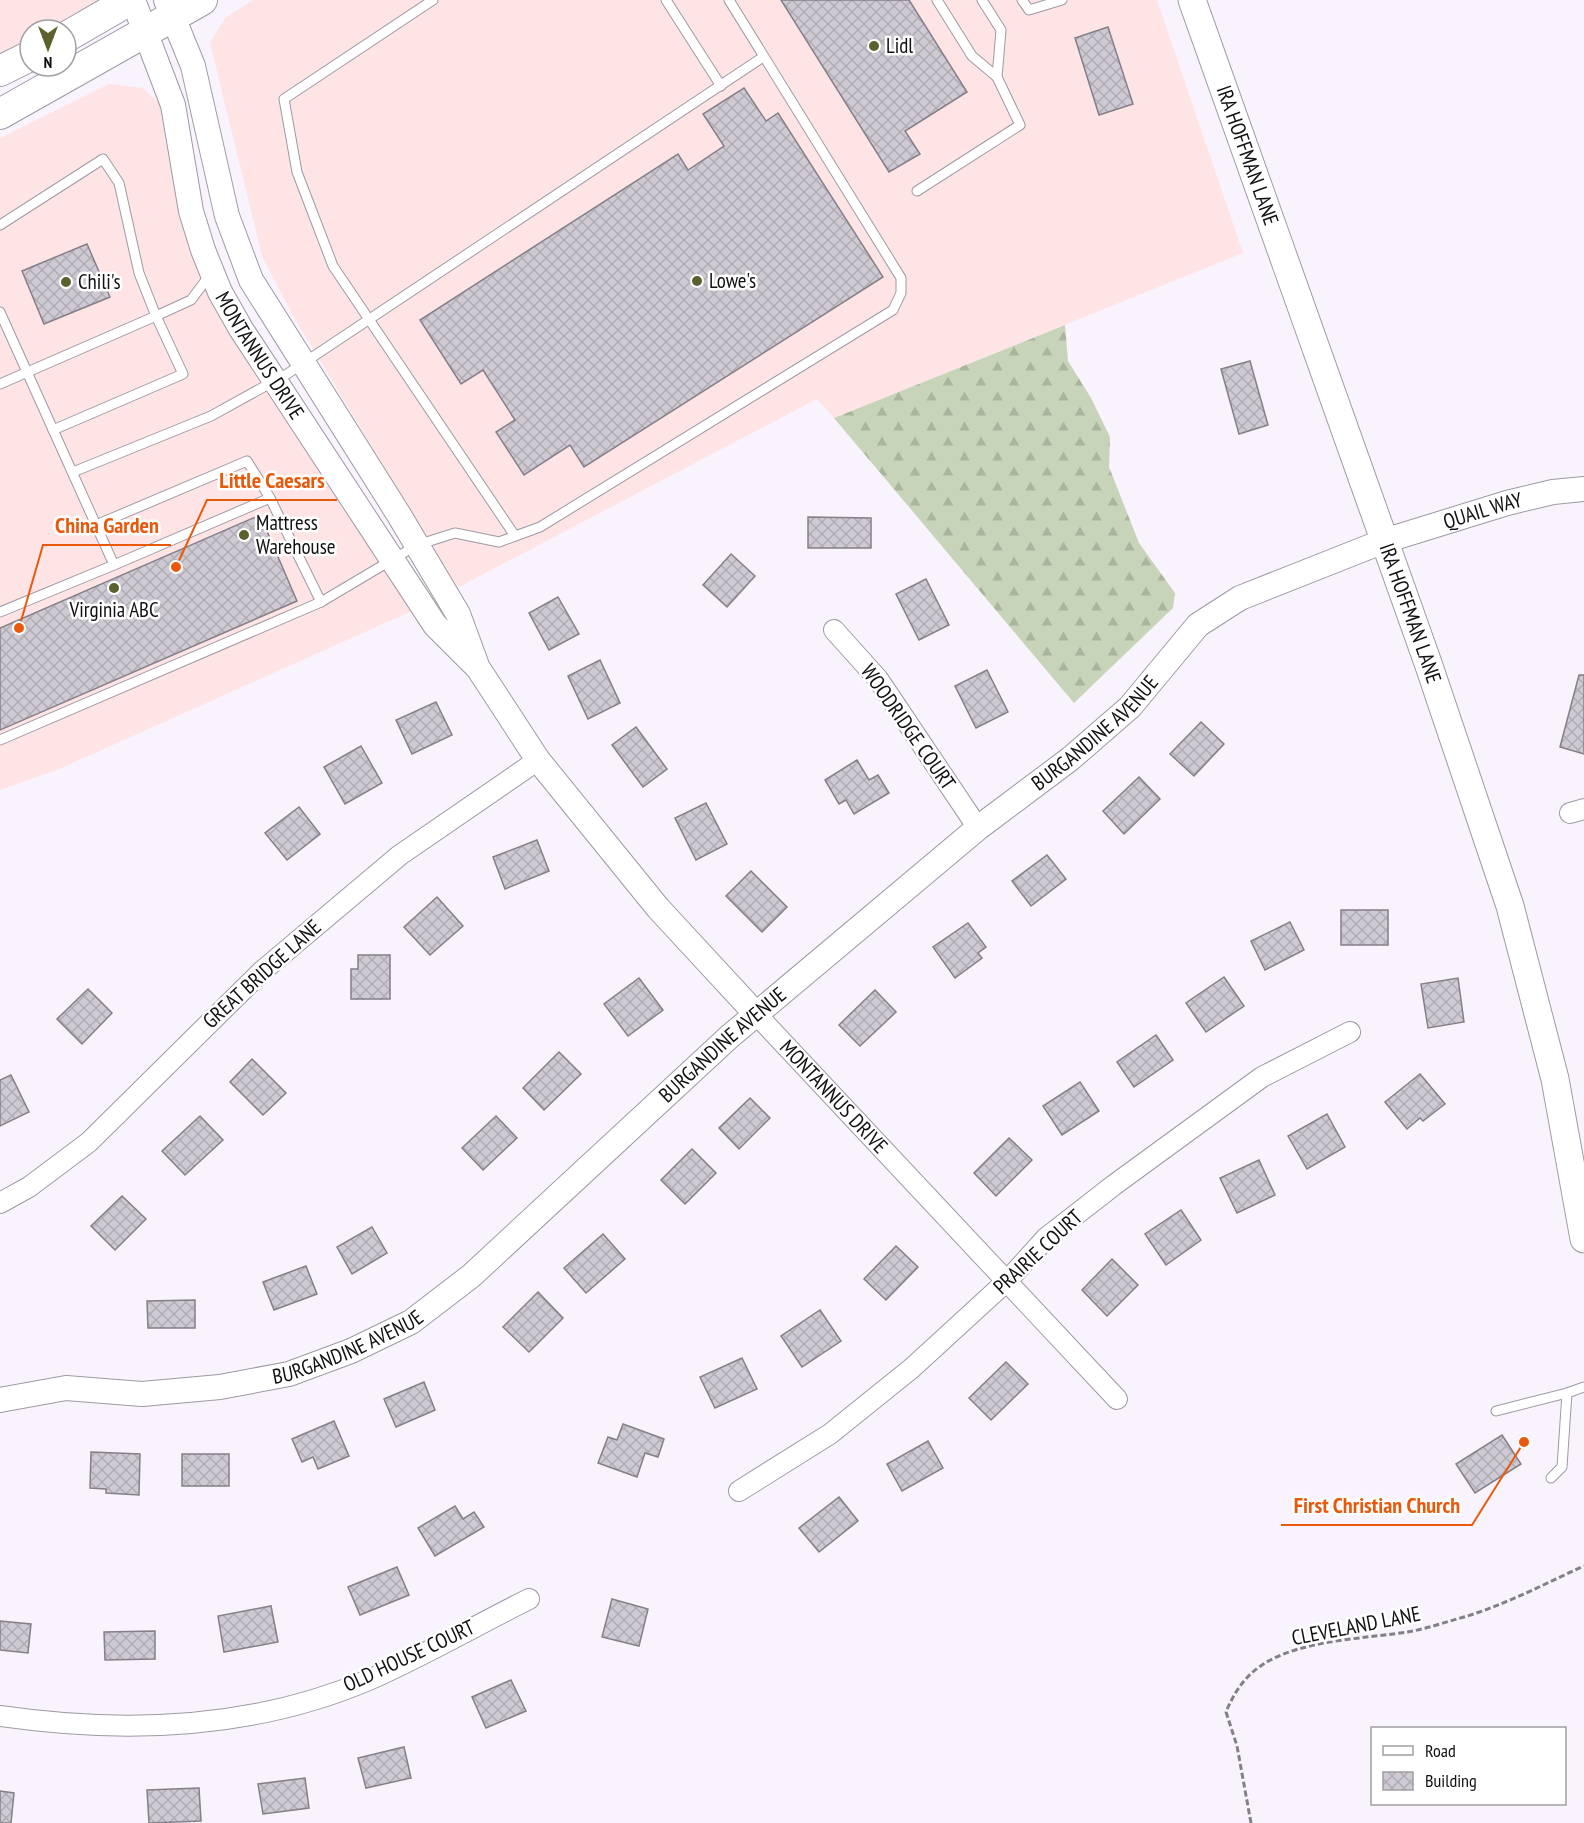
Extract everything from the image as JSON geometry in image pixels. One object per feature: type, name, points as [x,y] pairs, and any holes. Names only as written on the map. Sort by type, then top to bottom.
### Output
[{"type":"main road","points":[[78,30],[132,0]]},
{"type":"main road","points":[[0,114],[146,32],[170,8],[202,0]]},
{"type":"main road","name":"IRA HOFFMAN LANE","points":[[1192,0],[1272,220],[1510,906],[1555,1079],[1584,1239]]},
{"type":"main road","points":[[0,71],[18,62]]},
{"type":"street","name":"MONTANNUS DRIVE","points":[[132,0],[173,105],[191,211],[211,272],[228,308],[274,382],[435,625],[478,668],[538,760],[658,909],[1008,1280],[1117,1399]]},
{"type":"street","name":"MONTANNUS DRIVE","points":[[170,8],[197,78],[220,187],[238,250],[260,297],[458,614],[478,668]]},
{"type":"street","name":"QUAIL WAY","points":[[1384,541],[1507,503],[1553,492],[1584,489]]},
{"type":"street","name":"BURGANDINE AVENUE","points":[[0,1400],[66,1388],[142,1394],[220,1387],[289,1374],[351,1351],[411,1322],[471,1276],[756,1015],[978,828],[1070,759],[1130,707],[1198,625],[1240,598],[1384,541]]},
{"type":"street","name":"WOODRIDGE COURT","points":[[834,630],[879,679],[978,828]]},
{"type":"street","name":"GREAT BRIDGE LANE","points":[[0,1203],[29,1187],[89,1142],[261,972],[391,863],[538,760]]},
{"type":"street","name":"PRAIRIE COURT","points":[[739,1491],[830,1434],[912,1368],[1008,1280],[1046,1238],[1114,1185],[1262,1077],[1350,1032]]},
{"type":"street","name":"OLD HOUSE COURT","points":[[0,1716],[96,1726],[161,1726],[242,1716],[300,1703],[370,1679],[529,1599]]},
{"type":"lane","points":[[433,0],[284,99],[297,172],[333,266],[515,536]]},
{"type":"lane","points":[[666,0],[721,86]]},
{"type":"lane","points":[[0,740],[321,602],[417,545],[455,533],[499,542],[540,527],[893,310],[900,293],[900,278],[729,0]]},
{"type":"lane","points":[[917,191],[1020,125],[997,77],[972,56],[937,0]]},
{"type":"lane","points":[[982,0],[1001,30],[997,77]]},
{"type":"lane","points":[[1023,0],[1029,10],[1062,0]]},
{"type":"lane","points":[[73,472],[211,416],[274,382],[763,57]]},
{"type":"lane","points":[[0,225],[103,159],[119,183],[139,273],[183,374],[53,430]]},
{"type":"lane","points":[[0,384],[196,297],[211,272]]},
{"type":"lane","points":[[0,312],[114,564]]},
{"type":"lane","points":[[96,525],[247,461],[270,498],[321,602]]},
{"type":"lane","points":[[0,612],[270,498]]},
{"type":"lane","points":[[1496,1412],[1584,1387]]},
{"type":"lane","points":[[1551,1478],[1562,1467],[1567,1393]]},
{"type":"path","name":"CLEVELAND LANE","points":[[1251,1823],[1239,1757],[1226,1712],[1242,1683],[1252,1672],[1283,1656],[1321,1644],[1414,1630],[1459,1618],[1503,1603],[1584,1566]]},
{"type":"shaded area","points":[[0,0],[104,0],[78,21],[78,18],[18,18],[18,56],[0,64]]},
{"type":"shaded area","points":[[253,0],[1157,0],[1243,253],[834,418],[817,399],[457,588],[293,316],[262,256],[210,43],[225,18]]},
{"type":"shaded area","points":[[109,84],[143,88],[161,105],[166,115],[184,223],[195,264],[217,309],[412,611],[57,770],[0,790],[0,138]]},
{"type":"green space","points":[[1065,325],[1068,361],[1091,398],[1110,437],[1109,467],[1139,543],[1175,593],[1173,608],[1074,703],[834,418]]},
{"type":"building","name":"Lidl","points":[[781,0],[909,0],[967,92],[905,131],[920,154],[889,172]]},
{"type":"building","points":[[1108,27],[1133,104],[1099,115],[1075,38]]},
{"type":"building","name":"Lowe's","points":[[744,88],[766,121],[778,113],[883,277],[584,467],[570,445],[524,475],[496,432],[515,420],[483,370],[461,384],[420,320],[678,154],[688,170],[724,146],[703,114]]},
{"type":"building","points":[[87,244],[110,297],[44,324],[22,271]]},
{"type":"building","points":[[1250,361],[1268,425],[1239,434],[1221,369]]},
{"type":"building","points":[[260,515],[297,601],[0,730],[0,628]]},
{"type":"building","points":[[808,517],[871,518],[871,548],[808,548]]},
{"type":"building","points":[[731,554],[755,576],[727,607],[703,585]]},
{"type":"building","points":[[926,579],[949,625],[919,640],[896,594]]},
{"type":"building","points":[[558,597],[579,634],[549,650],[529,613]]},
{"type":"building","points":[[600,660],[620,703],[588,719],[568,676]]},
{"type":"building","points":[[987,670],[1008,712],[976,728],[955,686]]},
{"type":"building","points":[[1579,675],[1584,675],[1584,754],[1560,747]]},
{"type":"building","points":[[436,702],[452,735],[412,754],[396,720]]},
{"type":"building","points":[[1201,722],[1224,744],[1194,776],[1170,754]]},
{"type":"building","points":[[636,727],[667,769],[643,787],[612,745]]},
{"type":"building","points":[[361,746],[382,783],[345,804],[324,767]]},
{"type":"building","points":[[857,760],[869,780],[878,775],[889,793],[854,814],[846,800],[839,804],[825,780]]},
{"type":"building","points":[[1139,777],[1160,799],[1124,834],[1103,811]]},
{"type":"building","points":[[706,803],[727,844],[696,860],[675,818]]},
{"type":"building","points":[[299,807],[320,834],[287,860],[265,833]]},
{"type":"building","points":[[537,840],[549,871],[505,889],[493,857]]},
{"type":"building","points":[[1047,855],[1066,879],[1031,906],[1012,881]]},
{"type":"building","points":[[751,871],[787,907],[762,932],[726,896]]},
{"type":"building","points":[[437,897],[463,926],[430,955],[404,927]]},
{"type":"building","points":[[1341,910],[1388,910],[1388,945],[1341,945]]},
{"type":"building","points":[[1290,922],[1304,950],[1265,970],[1251,941]]},
{"type":"building","points":[[968,923],[986,947],[978,953],[982,958],[955,978],[933,947]]},
{"type":"building","points":[[358,955],[390,955],[390,999],[351,999],[351,969],[358,969]]},
{"type":"building","points":[[1224,977],[1244,1006],[1206,1032],[1186,1003]]},
{"type":"building","points":[[639,978],[663,1010],[628,1036],[604,1004]]},
{"type":"building","points":[[1458,978],[1464,1022],[1428,1028],[1421,984]]},
{"type":"building","points":[[88,989],[112,1013],[82,1044],[57,1019]]},
{"type":"building","points":[[875,990],[896,1012],[860,1046],[839,1025]]},
{"type":"building","points":[[1156,1035],[1173,1060],[1134,1087],[1117,1062]]},
{"type":"building","points":[[559,1052],[581,1074],[544,1110],[523,1088]]},
{"type":"building","points":[[252,1059],[286,1093],[263,1115],[230,1082]]},
{"type":"building","points":[[1420,1074],[1445,1104],[1423,1121],[1420,1118],[1407,1129],[1385,1102]]},
{"type":"building","points":[[11,1075],[29,1112],[0,1126],[0,1080]]},
{"type":"building","points":[[1080,1082],[1099,1111],[1062,1135],[1043,1106]]},
{"type":"building","points":[[750,1098],[770,1118],[739,1149],[719,1128]]},
{"type":"building","points":[[1327,1114],[1345,1147],[1307,1169],[1288,1136]]},
{"type":"building","points":[[200,1116],[223,1140],[185,1175],[162,1151]]},
{"type":"building","points":[[496,1116],[517,1138],[483,1170],[462,1148]]},
{"type":"building","points":[[1009,1138],[1032,1160],[996,1196],[974,1173]]},
{"type":"building","points":[[692,1149],[716,1173],[685,1204],[661,1180]]},
{"type":"building","points":[[1259,1160],[1275,1195],[1237,1213],[1220,1178]]},
{"type":"building","points":[[122,1196],[146,1219],[115,1250],[91,1226]]},
{"type":"building","points":[[1181,1210],[1201,1240],[1166,1265],[1145,1234]]},
{"type":"building","points":[[372,1227],[387,1253],[352,1274],[337,1247]]},
{"type":"building","points":[[603,1234],[625,1259],[586,1293],[564,1268]]},
{"type":"building","points":[[896,1246],[918,1267],[886,1300],[864,1279]]},
{"type":"building","points":[[1112,1259],[1138,1285],[1107,1316],[1082,1290]]},
{"type":"building","points":[[306,1266],[317,1294],[274,1310],[263,1282]]},
{"type":"building","points":[[538,1292],[563,1318],[529,1352],[503,1327]]},
{"type":"building","points":[[195,1300],[195,1328],[148,1328],[147,1301]]},
{"type":"building","points":[[820,1310],[841,1341],[802,1367],[781,1336]]},
{"type":"building","points":[[742,1358],[757,1389],[715,1408],[700,1377]]},
{"type":"building","points":[[1006,1362],[1028,1384],[991,1420],[969,1398]]},
{"type":"building","points":[[424,1382],[435,1410],[396,1427],[384,1399]]},
{"type":"building","points":[[334,1421],[349,1456],[318,1469],[313,1457],[302,1462],[292,1439]]},
{"type":"building","points":[[623,1424],[664,1439],[658,1457],[645,1453],[637,1477],[598,1463],[608,1437],[617,1440]]},
{"type":"building","points":[[1502,1435],[1521,1464],[1475,1493],[1456,1464]]},
{"type":"building","points":[[928,1441],[943,1468],[902,1491],[887,1464]]},
{"type":"building","points":[[91,1452],[140,1454],[139,1495],[106,1493],[106,1489],[90,1488]]},
{"type":"building","points":[[182,1454],[229,1454],[229,1486],[182,1486]]},
{"type":"building","points":[[839,1497],[858,1521],[819,1552],[799,1528]]},
{"type":"building","points":[[455,1506],[463,1519],[474,1512],[484,1527],[435,1556],[418,1528]]},
{"type":"building","points":[[397,1567],[409,1595],[360,1615],[348,1587]]},
{"type":"building","points":[[612,1599],[648,1609],[639,1646],[602,1637]]},
{"type":"building","points":[[271,1606],[278,1642],[224,1652],[218,1616]]},
{"type":"building","points":[[0,1621],[31,1624],[28,1653],[0,1650]]},
{"type":"building","points":[[155,1631],[155,1659],[105,1660],[104,1632]]},
{"type":"building","points":[[511,1680],[526,1711],[486,1728],[472,1697]]},
{"type":"building","points":[[404,1747],[411,1778],[366,1788],[358,1758]]},
{"type":"building","points":[[305,1778],[309,1808],[263,1814],[258,1784]]},
{"type":"building","points":[[199,1788],[201,1821],[149,1823],[147,1790]]},
{"type":"building","points":[[0,1791],[14,1793],[11,1823],[0,1823]]},
{"type":"place","name":"Lidl","points":[[874,46]]},
{"type":"place","name":"Lowe's","points":[[697,281]]},
{"type":"place","name":"Chili's","points":[[66,282]]},
{"type":"place","name":"Mattress Warehouse","points":[[244,535]]},
{"type":"place","name":"Little Caesars","points":[[176,567]]},
{"type":"place","name":"Virginia ABC","points":[[114,588]]},
{"type":"place","name":"China Garden","points":[[19,628]]},
{"type":"place","name":"First Christian Church","points":[[1524,1442]]}]
